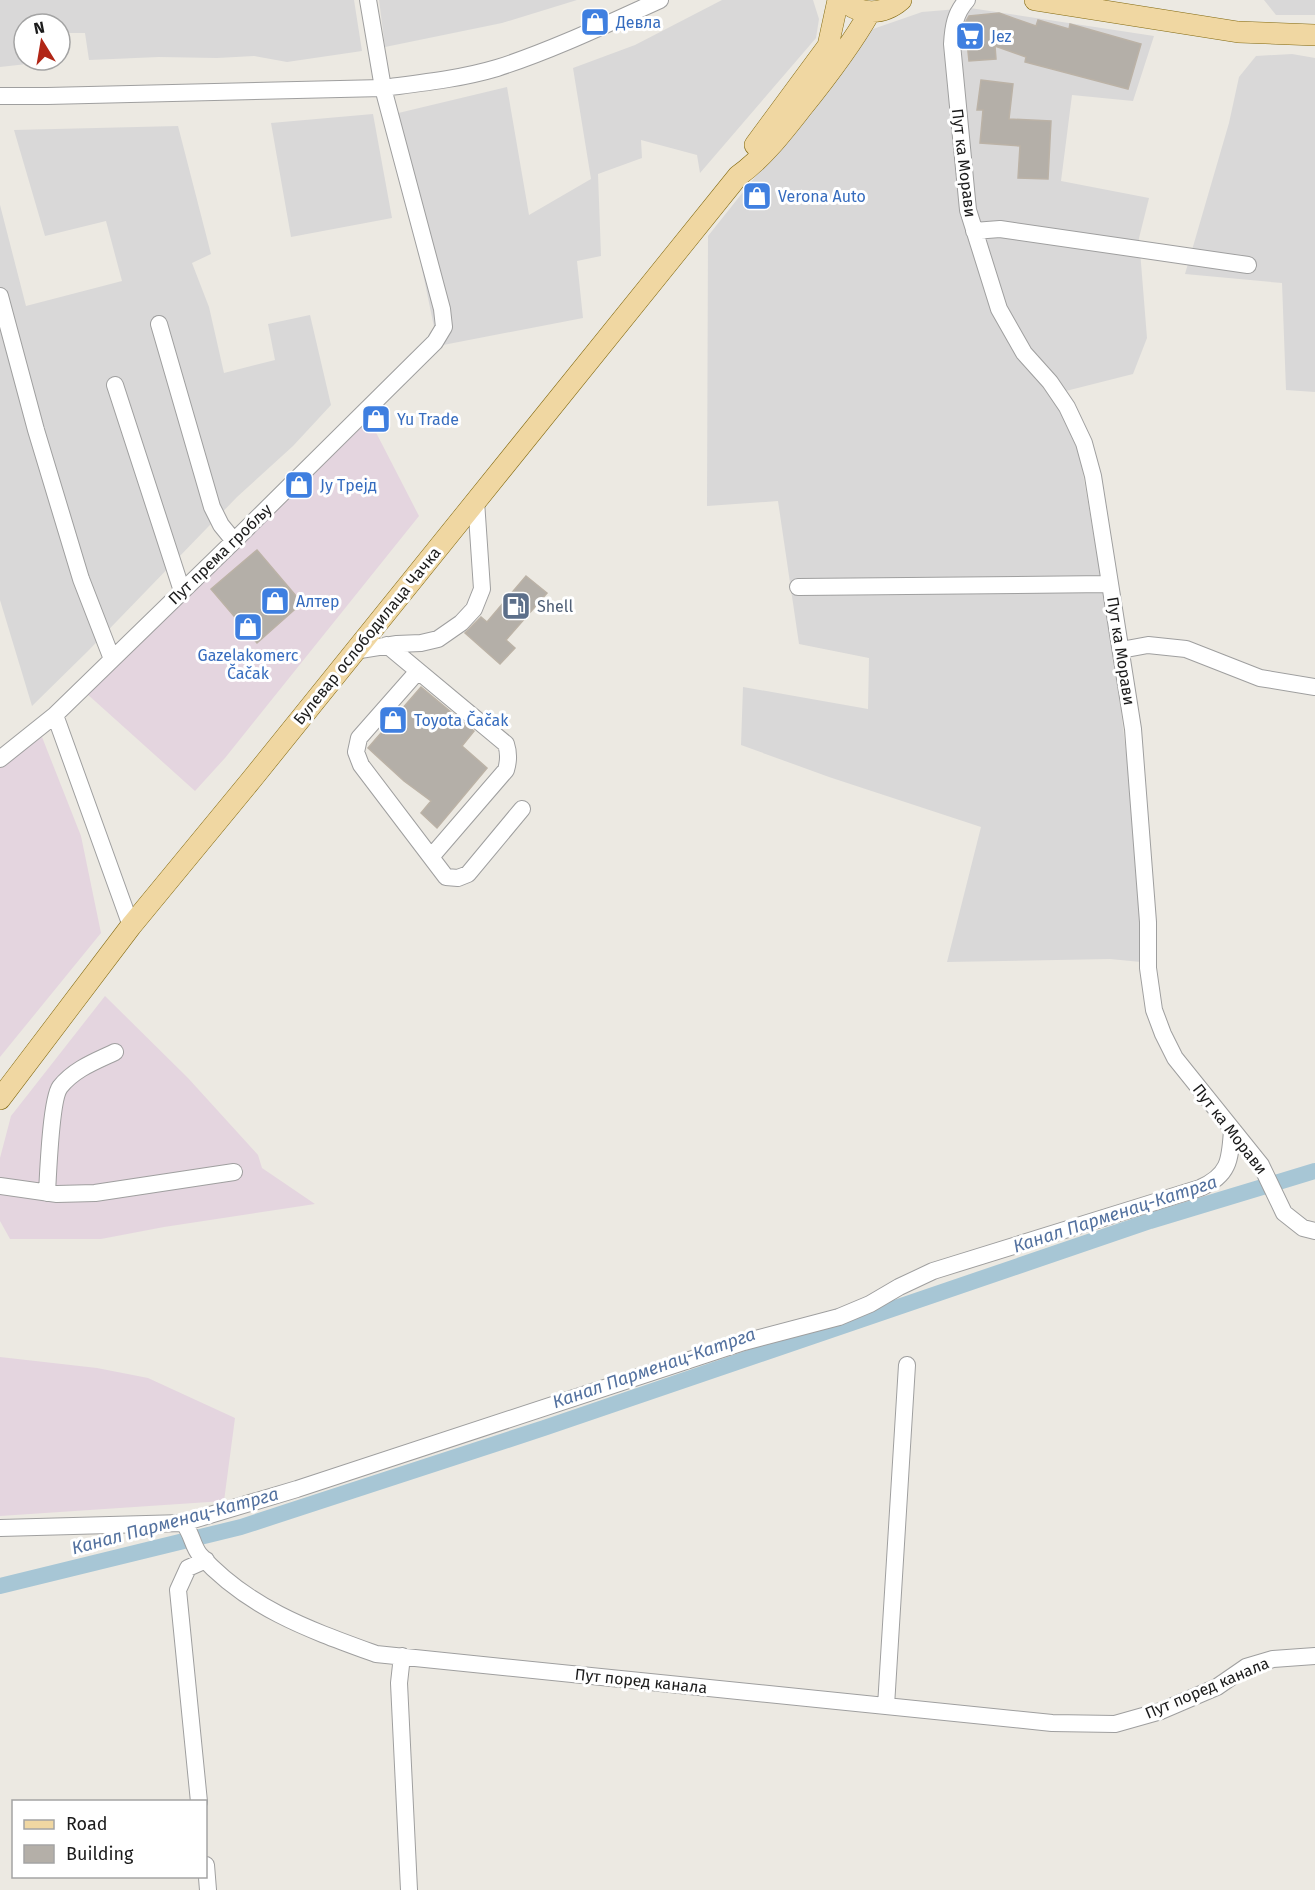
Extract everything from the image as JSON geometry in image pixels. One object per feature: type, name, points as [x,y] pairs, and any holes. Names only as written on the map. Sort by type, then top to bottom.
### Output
[{"type":"main road","points":[[841,0],[855,8],[870,12],[891,8],[901,0]]},
{"type":"main road","name":"Булевар ослободилаца Чачка","points":[[738,176],[744,159],[828,46],[841,0]]},
{"type":"main road","points":[[1035,0],[1238,32],[1315,35]]},
{"type":"main road","name":"Булевар ослободилаца Чачка","points":[[0,1099],[131,926],[738,176],[753,165],[836,65],[870,12]]},
{"type":"street","points":[[369,0],[383,88]]},
{"type":"street","points":[[0,96],[383,88],[437,81],[497,68],[585,34],[660,0]]},
{"type":"street","name":"Пут ка Морави","points":[[967,0],[961,6],[954,24],[952,44],[968,210],[999,309],[1024,353],[1050,382],[1067,407],[1084,442],[1093,476],[1133,729],[1148,922],[1148,968],[1154,1010],[1175,1058],[1261,1165],[1276,1199],[1290,1219],[1303,1228],[1315,1231]]},
{"type":"street","name":"Пут према гробљу","points":[[0,759],[55,715],[234,541],[435,342],[444,327],[442,309],[383,88]]},
{"type":"street","points":[[974,231],[1000,229],[1248,265]]},
{"type":"street","points":[[0,296],[36,430],[81,579],[112,659]]},
{"type":"street","points":[[159,324],[212,507],[221,525],[234,541]]},
{"type":"street","points":[[115,385],[182,591]]},
{"type":"street","points":[[354,651],[438,639],[474,609],[482,589],[476,501]]},
{"type":"street","points":[[798,587],[1110,584]]},
{"type":"street","points":[[387,645],[506,744],[509,755],[506,770],[431,857]]},
{"type":"street","points":[[1121,650],[1148,645],[1186,648],[1260,678],[1315,687]]},
{"type":"street","points":[[418,671],[359,738],[356,752],[361,765],[447,877],[463,877],[468,874],[522,808]]},
{"type":"street","points":[[55,715],[131,926]]},
{"type":"street","points":[[47,1193],[50,1145],[59,1089],[73,1074],[115,1052]]},
{"type":"street","points":[[0,1528],[186,1526],[744,1342],[839,1317],[870,1304],[933,1271],[1200,1188],[1217,1179],[1227,1166],[1230,1158],[1232,1130]]},
{"type":"street","points":[[0,1186],[47,1193],[95,1193],[234,1172]]},
{"type":"street","points":[[886,1706],[907,1365]]},
{"type":"street","name":"Пут поред канала","points":[[186,1526],[202,1557],[238,1591],[281,1616],[376,1654],[1052,1723],[1115,1724],[1161,1711],[1208,1691],[1246,1667],[1274,1659],[1315,1656]]},
{"type":"street","points":[[199,1800],[177,1590],[189,1568],[202,1557]]},
{"type":"street","points":[[402,1656],[399,1683],[409,1890]]},
{"type":"shaded area","points":[[0,0],[354,0],[362,51],[287,62],[254,56],[89,60],[85,33],[72,33],[72,12],[12,12],[12,66],[0,67]]},
{"type":"shaded area","points":[[379,0],[577,0],[502,23],[385,47]]},
{"type":"shaded area","points":[[722,0],[813,0],[819,19],[816,38],[700,173],[697,155],[641,140],[642,158],[598,174],[601,256],[577,261],[583,318],[438,346],[390,115],[507,87],[529,215],[591,179],[573,68],[635,45]]},
{"type":"shaded area","points":[[1264,0],[1315,0],[1315,15],[1276,15]]},
{"type":"shaded area","points":[[970,8],[1154,36],[1133,101],[1072,95],[1061,181],[1149,198],[1139,238],[1147,338],[1133,374],[1054,394],[1074,422],[1104,595],[1139,860],[1141,962],[1110,959],[947,962],[981,827],[829,777],[741,745],[743,687],[868,709],[869,658],[799,644],[778,501],[707,506],[708,236],[873,29],[922,12]]},
{"type":"shaded area","points":[[1292,54],[1315,58],[1315,392],[1286,390],[1282,283],[1185,274],[1229,123],[1239,77],[1256,56]]},
{"type":"shaded area","points":[[373,114],[392,218],[291,237],[271,123]]},
{"type":"shaded area","points":[[178,126],[211,254],[192,263],[209,307],[224,373],[275,360],[268,324],[310,315],[331,405],[293,446],[237,497],[32,706],[0,600],[0,205],[26,306],[122,281],[106,221],[45,236],[14,130]]},
{"type":"shaded area","points":[[366,413],[419,516],[225,758],[195,791],[86,693]]},
{"type":"shaded area","points":[[42,737],[81,836],[101,933],[0,1057],[0,768]]},
{"type":"shaded area","points":[[105,996],[188,1078],[258,1155],[262,1168],[315,1204],[101,1239],[10,1239],[0,1221],[0,1158],[11,1116]]},
{"type":"shaded area","points":[[0,1357],[97,1368],[148,1378],[235,1418],[224,1501],[0,1516]]},
{"type":"building","points":[[999,13],[1036,26],[1038,20],[1069,29],[1070,24],[1141,44],[1128,89],[1025,62],[1026,57],[995,46],[996,59],[969,61],[965,23],[969,16]]},
{"type":"building","points":[[981,80],[1013,84],[1009,119],[1051,121],[1048,179],[1018,178],[1020,146],[980,143],[983,110],[977,110]]},
{"type":"building","points":[[257,550],[302,603],[257,643],[211,589]]},
{"type":"building","points":[[526,576],[547,593],[506,640],[515,648],[500,664],[465,633],[481,617],[487,622]]},
{"type":"building","points":[[421,687],[474,731],[462,746],[487,768],[437,828],[421,813],[431,801],[404,781],[368,748]]},
{"type":"waterway","name":"Канал Парменац-Катрга","points":[[0,1586],[241,1527],[544,1428],[1150,1221],[1315,1171]]},
{"type":"place","name":"Девла","points":[[595,22]]},
{"type":"place","name":"Jez","points":[[970,36]]},
{"type":"place","name":"Verona Auto","points":[[757,196]]},
{"type":"place","name":"Yu Trade","points":[[376,419]]},
{"type":"place","name":"Ју Трејд","points":[[299,485]]},
{"type":"place","name":"Алтер","points":[[275,601]]},
{"type":"place","name":"Shell","points":[[516,606]]},
{"type":"place","name":"Gazelakomerc Čačak","points":[[248,627]]},
{"type":"place","name":"Toyota Čačak","points":[[393,720]]}]
